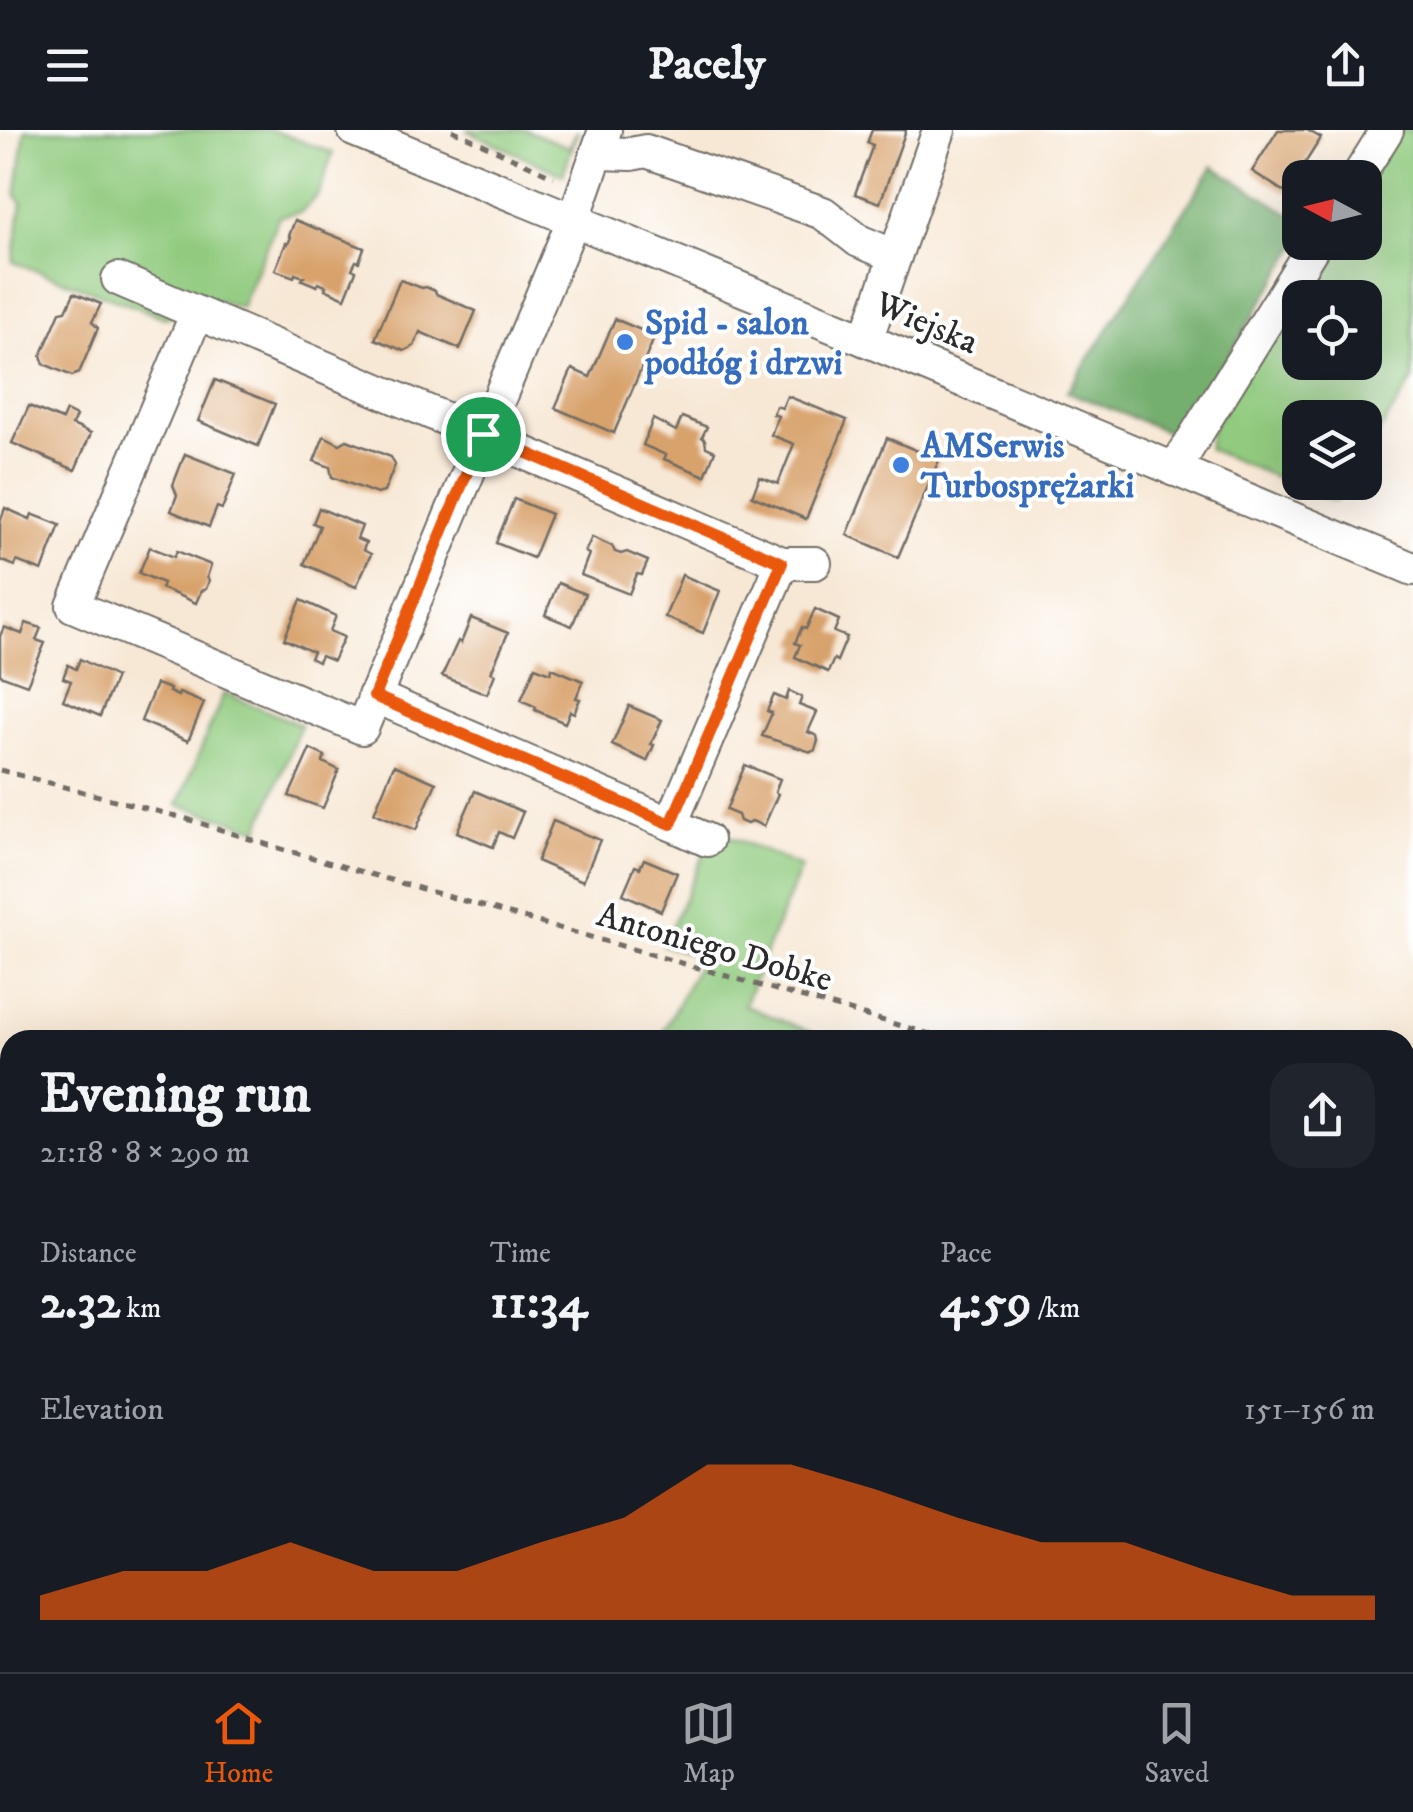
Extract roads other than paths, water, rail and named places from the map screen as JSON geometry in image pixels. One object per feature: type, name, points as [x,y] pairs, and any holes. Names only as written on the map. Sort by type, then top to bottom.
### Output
[{"type":"street","name":"Wiejska","points":[[354,130],[1413,570]]},
{"type":"street","points":[[866,340],[939,130]]},
{"type":"street","points":[[1368,160],[1387,130]]},
{"type":"street","points":[[197,312],[73,606],[362,728],[601,142],[630,154],[646,151],[824,212],[859,241],[895,256]]},
{"type":"street","points":[[1174,470],[1305,260]]},
{"type":"street","points":[[118,279],[782,563],[815,563]]},
{"type":"street","points":[[671,824],[782,563]]},
{"type":"street","points":[[374,696],[707,840]]},
{"type":"place","name":"Spid - salon podłóg i drzwi","points":[[625,342]]},
{"type":"place","name":"AMSerwis Turbosprężarki","points":[[901,465]]}]
